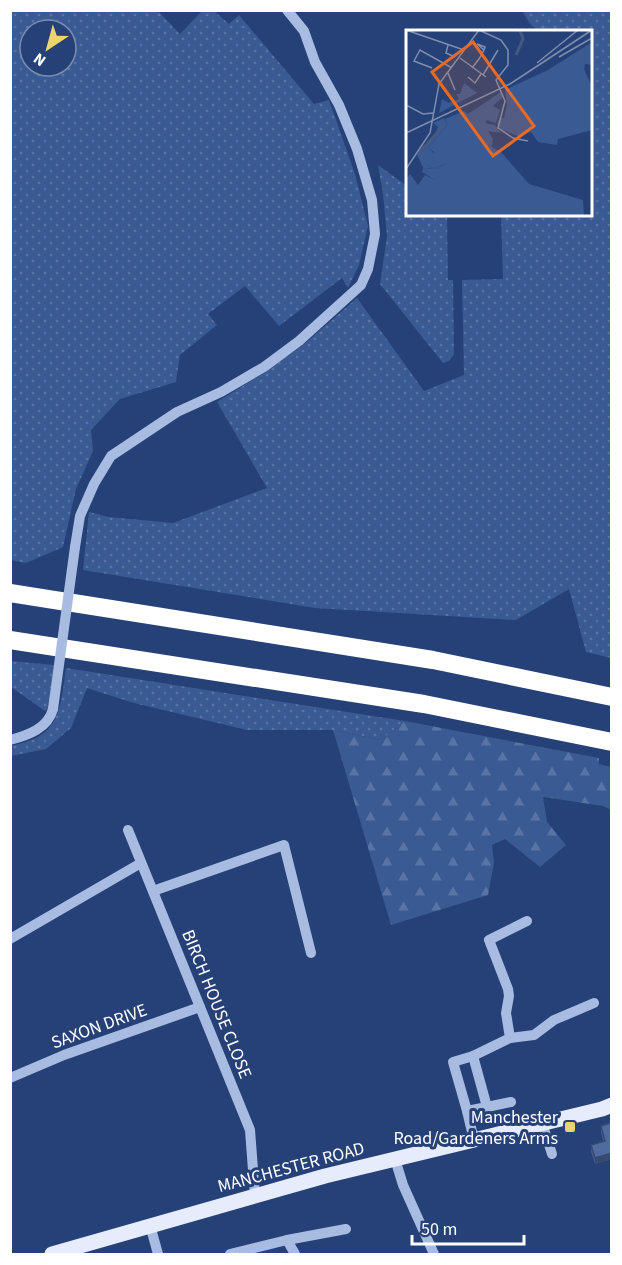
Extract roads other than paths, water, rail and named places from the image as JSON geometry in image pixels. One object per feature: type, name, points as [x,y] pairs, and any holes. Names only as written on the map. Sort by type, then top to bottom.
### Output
[{"type":"highway","points":[[10,593],[433,660],[612,697]]},
{"type":"highway","points":[[10,640],[424,704],[612,742]]},
{"type":"main road","name":"MANCHESTER ROAD","points":[[52,1254],[255,1196],[612,1105]]},
{"type":"street","points":[[10,740],[23,737],[45,724],[53,709],[80,516],[94,484],[111,456],[177,412],[221,392],[264,368],[299,341],[361,285],[368,269],[375,234],[372,200],[357,149],[339,105],[315,62],[304,31],[287,10]]},
{"type":"street","name":"BIRCH HOUSE CLOSE","points":[[128,830],[249,1130],[255,1196]]},
{"type":"street","points":[[153,891],[284,845],[311,953]]},
{"type":"street","points":[[10,939],[141,862]]},
{"type":"street","points":[[510,1038],[506,1013],[508,989],[489,940],[527,921]]},
{"type":"street","points":[[474,1140],[453,1062],[473,1056],[510,1038],[534,1035],[554,1020],[594,1003]]},
{"type":"street","name":"SAXON DRIVE","points":[[10,1078],[64,1055],[200,1007]]},
{"type":"street","points":[[473,1056],[487,1107]]},
{"type":"street","points":[[467,1112],[511,1102]]},
{"type":"street","points":[[542,1124],[552,1154]]},
{"type":"street","points":[[395,1159],[403,1185],[434,1254]]},
{"type":"street","points":[[150,1226],[158,1254]]},
{"type":"street","points":[[230,1254],[346,1229]]},
{"type":"street","points":[[287,1240],[295,1254]]},
{"type":"place","name":"Manchester Road/Gardeners Arms","points":[[570,1127]]}]
